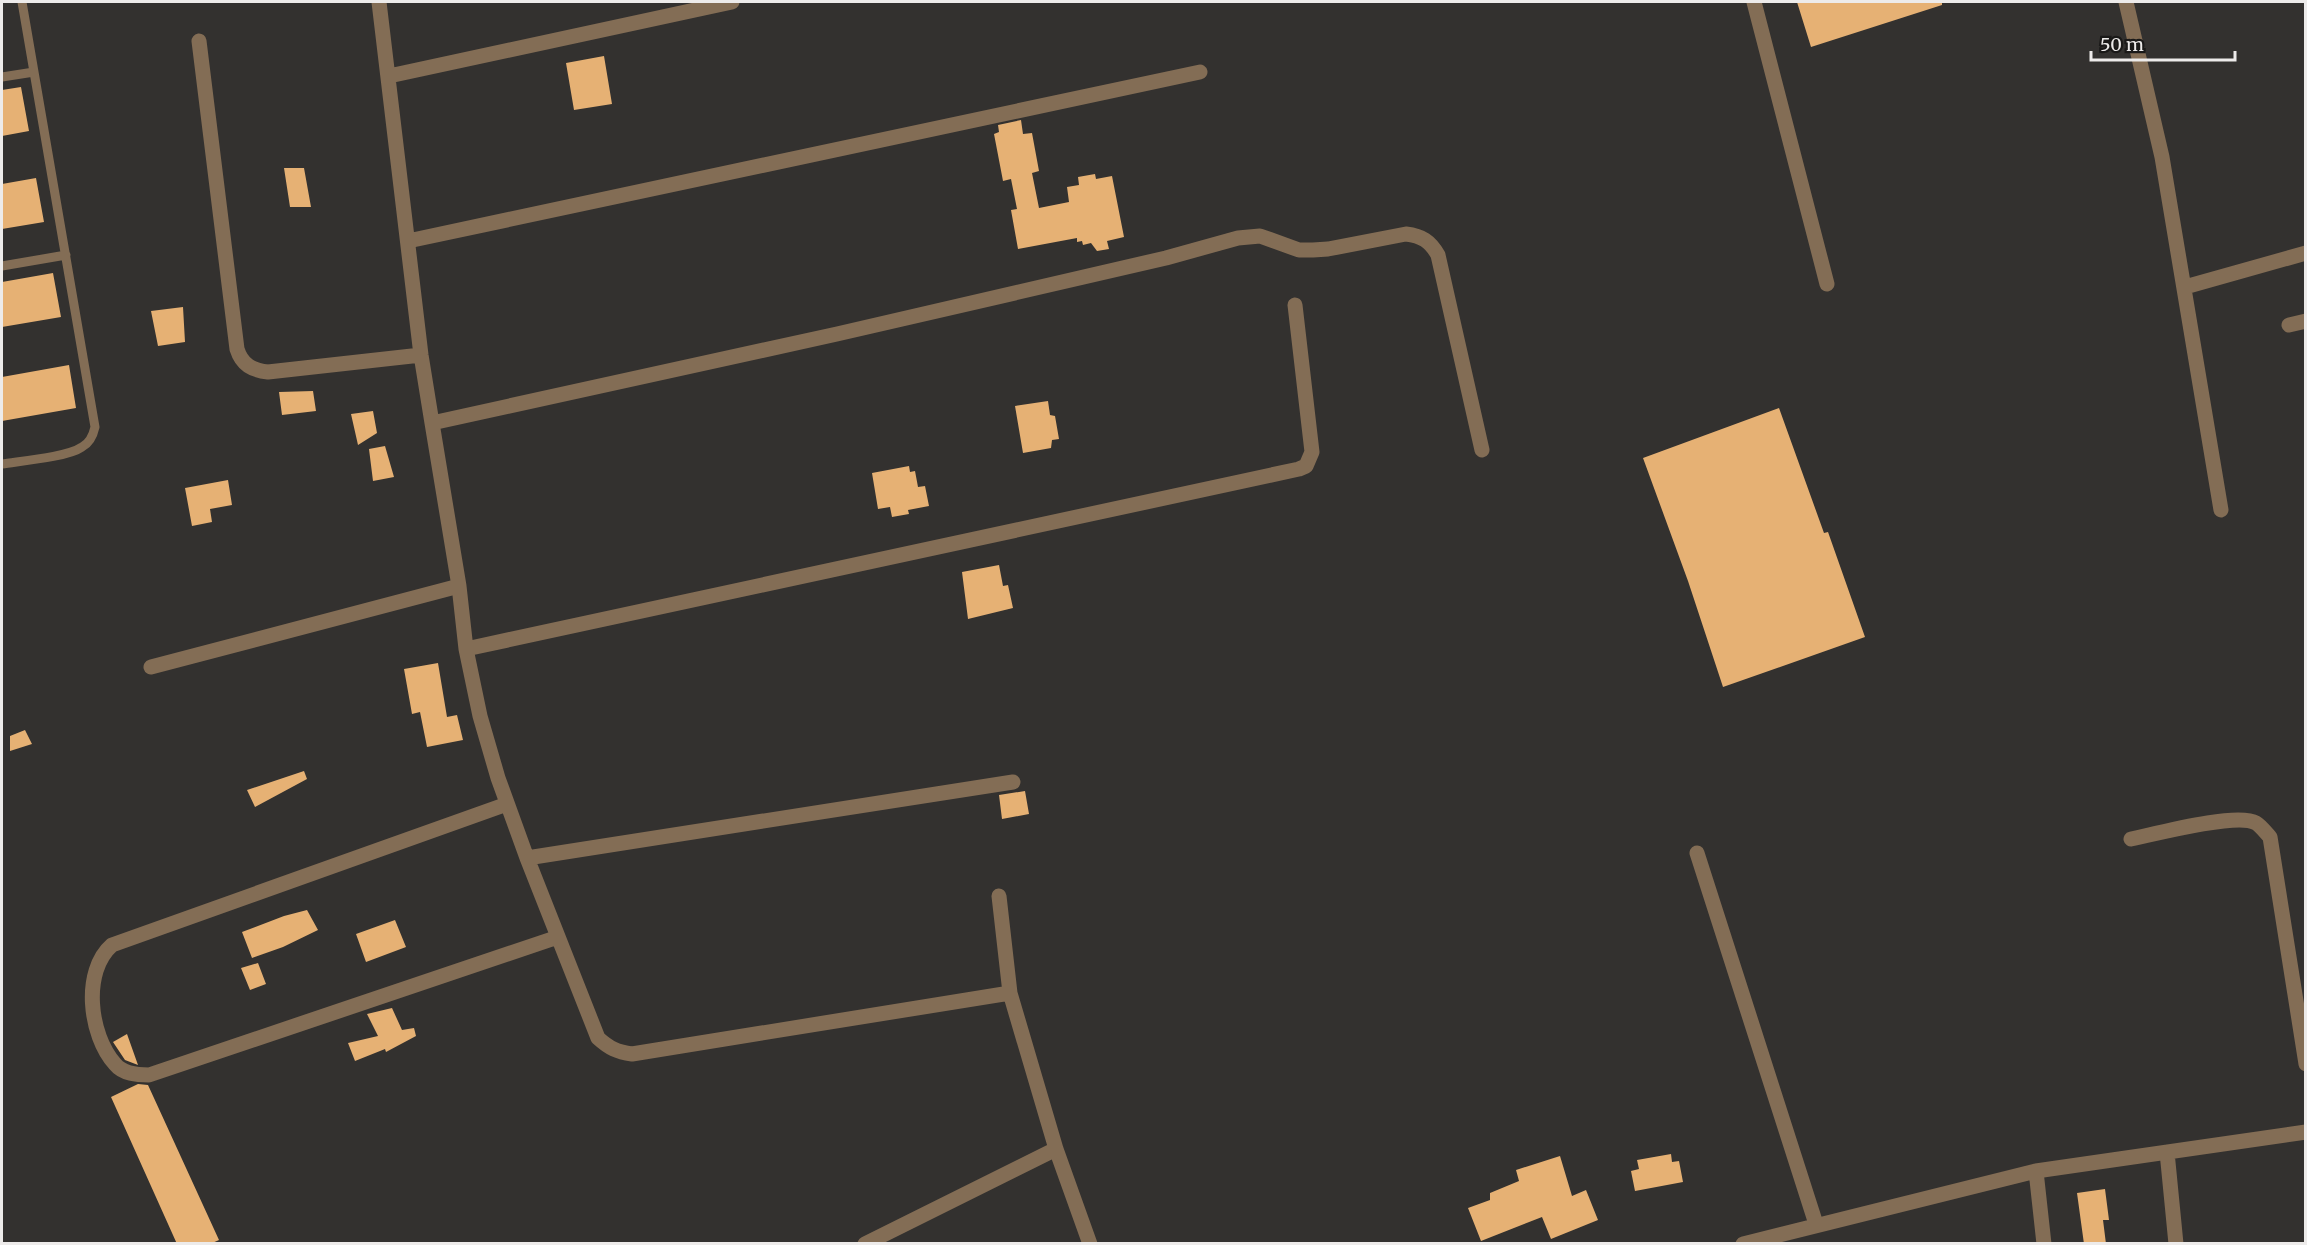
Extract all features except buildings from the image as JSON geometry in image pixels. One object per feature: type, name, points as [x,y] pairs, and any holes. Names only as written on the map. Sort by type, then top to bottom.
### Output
[{"type":"street","points":[[379,2],[422,355],[459,586],[466,649],[480,716],[507,804],[598,1038],[609,1048],[632,1054],[1010,993]]},
{"type":"street","points":[[389,76],[732,2]]},
{"type":"street","points":[[1754,2],[1827,284]]},
{"type":"street","points":[[2126,2],[2162,157],[2221,510]]},
{"type":"street","points":[[199,41],[237,350],[240,359],[250,368],[268,372],[422,355]]},
{"type":"street","points":[[408,241],[1200,72]]},
{"type":"street","points":[[432,423],[837,334],[1166,258],[1238,238],[1260,236],[1299,250],[1320,250],[1406,234],[1419,236],[1426,240],[1438,255],[1482,450]]},
{"type":"street","points":[[2185,287],[2306,253]]},
{"type":"street","points":[[466,649],[1299,469],[1306,466],[1312,452],[1295,305]]},
{"type":"street","points":[[2289,325],[2306,321]]},
{"type":"street","points":[[151,667],[459,586]]},
{"type":"street","points":[[527,858],[1013,782]]},
{"type":"street","points":[[507,804],[112,945],[99,960],[92,984],[94,1012],[104,1047],[115,1065],[125,1071],[149,1075],[558,937]]},
{"type":"street","points":[[2131,839],[2228,819],[2247,820],[2257,824],[2270,837],[2306,1064]]},
{"type":"street","points":[[1696,853],[1816,1224]]},
{"type":"street","points":[[999,896],[1010,993],[1056,1149],[1090,1244]]},
{"type":"street","points":[[1752,1242],[1816,1224],[2036,1171],[2306,1131]]},
{"type":"street","points":[[865,1244],[1056,1149]]},
{"type":"street","points":[[2167,1152],[2176,1244]]},
{"type":"street","points":[[2036,1171],[2044,1244]]},
{"type":"lane","points":[[2,464],[73,452],[85,446],[93,434],[95,420],[22,2]]},
{"type":"lane","points":[[2,77],[34,72]]},
{"type":"lane","points":[[2,266],[66,255]]}]
